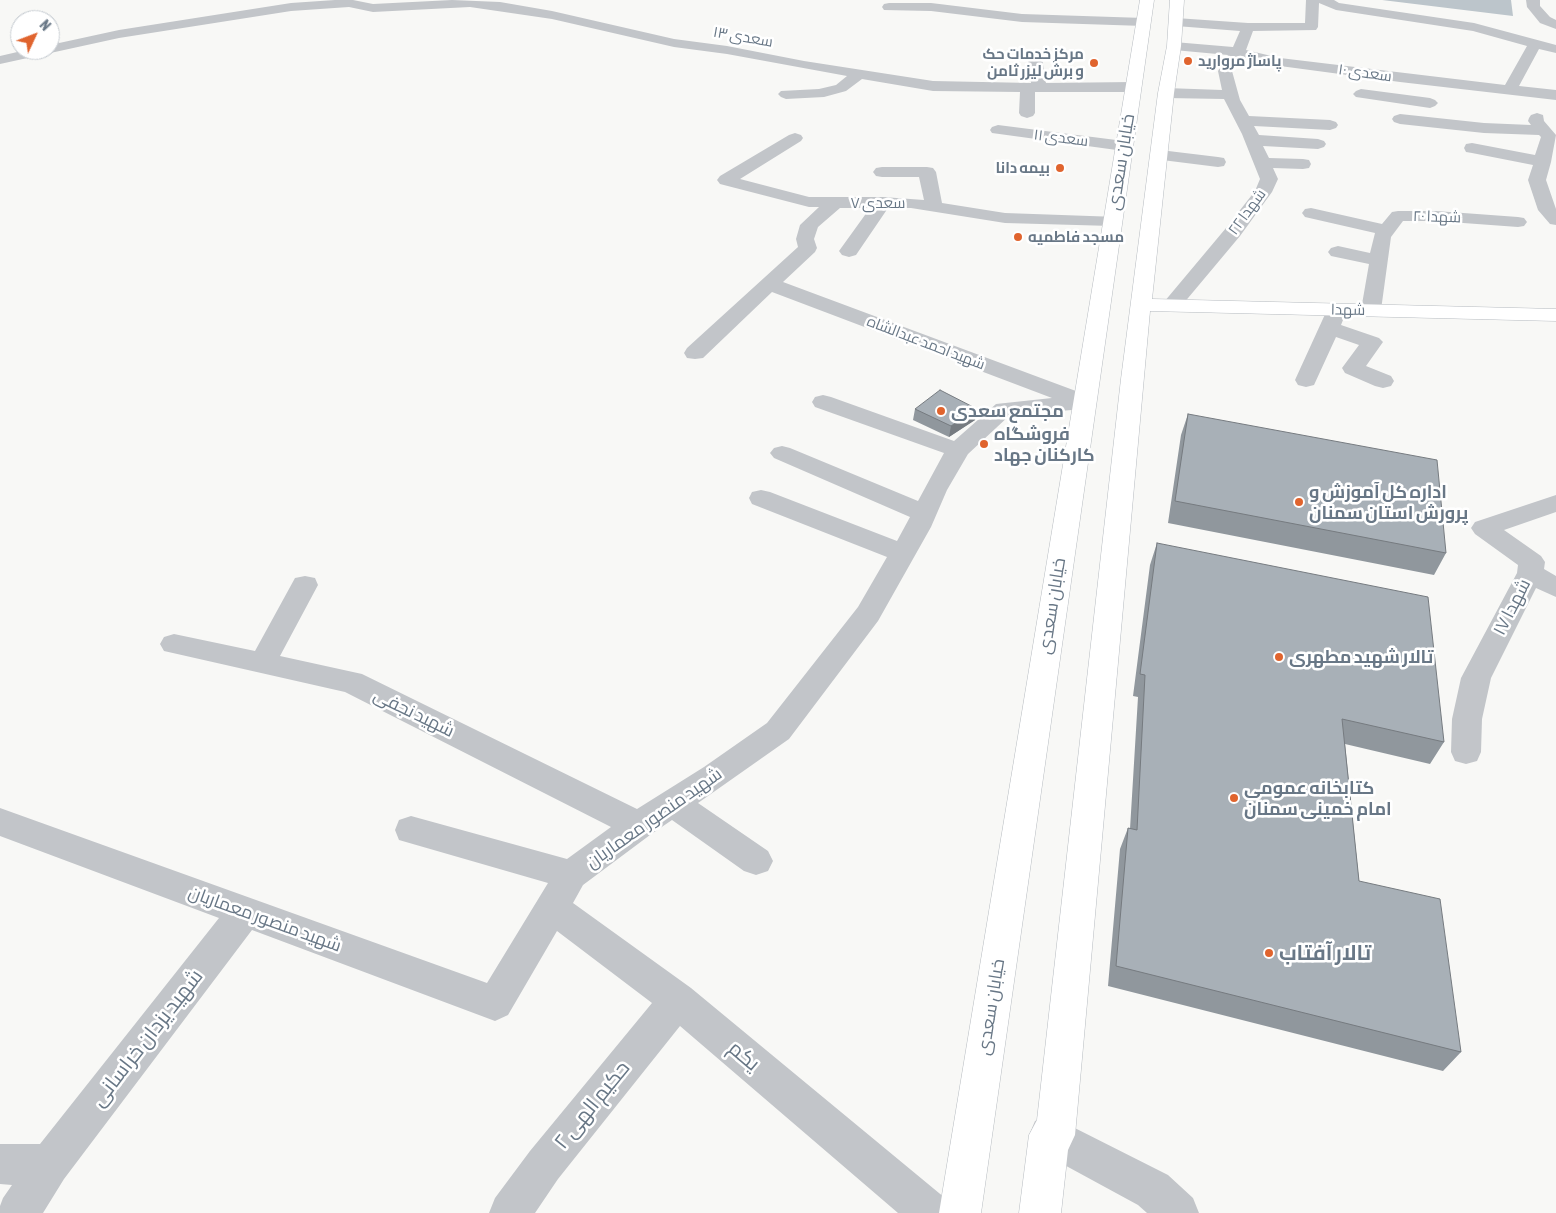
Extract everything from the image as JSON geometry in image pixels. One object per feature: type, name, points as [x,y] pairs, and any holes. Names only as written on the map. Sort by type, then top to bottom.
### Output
[{"type":"main road","name":"خیابان سعدی","points":[[1040,1213],[1049,1135],[1055,1135],[1140,305],[1160,155],[1160,57],[1145,11]]},
{"type":"main road","name":"خیابان سعدی","points":[[960,1213],[1124,146],[1160,57]]},
{"type":"main road","name":"شهدا","points":[[1140,305],[1334,318],[1371,310],[1556,315]]},
{"type":"street","points":[[1160,57],[1248,27],[1311,28],[1313,0]]},
{"type":"street","points":[[1324,0],[1336,6],[1474,27],[1556,49]]},
{"type":"street","points":[[1533,0],[1534,7],[1545,20],[1556,25]]},
{"type":"street","name":"سعدی ۱۳","points":[[60,47],[119,34],[291,6],[349,3],[373,8],[506,3],[674,43],[727,50],[933,86],[980,81],[1034,88],[1160,57]]},
{"type":"street","points":[[889,7],[957,5],[986,15],[1021,12],[1062,15],[1145,11]]},
{"type":"street","name":"شهدا ۲۲","points":[[1171,306],[1233,232],[1263,192],[1269,179],[1231,95],[1225,71],[1238,52],[1248,27]]},
{"type":"street","points":[[1510,90],[1535,44]]},
{"type":"street","name":"سعدی ۱۰","points":[[1160,57],[1238,52],[1280,62],[1400,78],[1554,95]]},
{"type":"street","points":[[1160,57],[1231,95]]},
{"type":"street","points":[[1027,113],[1034,88],[1035,58]]},
{"type":"street","points":[[1396,98],[1400,78],[1399,62]]},
{"type":"street","points":[[786,94],[819,94],[841,88],[859,74]]},
{"type":"street","points":[[1361,94],[1430,103]]},
{"type":"street","points":[[1549,140],[1536,122],[1541,104],[1554,95]]},
{"type":"street","points":[[1400,119],[1484,128],[1549,140]]},
{"type":"street","points":[[1243,121],[1330,125]]},
{"type":"street","name":"سعدی ۱۱","points":[[998,130],[1124,146]]},
{"type":"street","name":"سعدی ۷","points":[[795,138],[726,180],[809,202],[911,202],[1005,218],[1112,221]]},
{"type":"street","points":[[1253,140],[1318,144]]},
{"type":"street","points":[[1549,140],[1537,180],[1549,192],[1548,210],[1556,220]]},
{"type":"street","points":[[1472,148],[1543,162]]},
{"type":"street","points":[[1160,155],[1218,162]]},
{"type":"street","points":[[1263,163],[1303,164]]},
{"type":"street","points":[[882,172],[927,172],[934,207]]},
{"type":"street","points":[[790,197],[806,186]]},
{"type":"street","points":[[849,251],[883,202]]},
{"type":"street","points":[[695,353],[808,248],[805,239],[809,225],[835,203]]},
{"type":"street","points":[[1311,213],[1386,230],[1382,236],[1371,310]]},
{"type":"street","name":"شهدا ۲۰","points":[[1386,230],[1398,216],[1436,216],[1518,222]]},
{"type":"street","points":[[1338,252],[1379,260]]},
{"type":"street","name":"شهید احمد عبدالشاه","points":[[769,284],[1084,402]]},
{"type":"street","points":[[1306,380],[1334,318],[1372,342],[1353,368],[1384,381]]},
{"type":"street","points":[[822,402],[958,450]]},
{"type":"street","name":"شهید منصور معماریان","points":[[0,822],[495,1003],[571,876],[638,825],[715,776],[778,730],[868,614],[958,450],[1004,409],[1084,402]]},
{"type":"street","points":[[782,453],[924,513]]},
{"type":"street","points":[[761,498],[902,553]]},
{"type":"street","name":"شهدا ۱۷","points":[[1466,752],[1467,719],[1476,678],[1530,573],[1532,562],[1484,528],[1556,503]]},
{"type":"street","points":[[1530,573],[1556,588]]},
{"type":"street","points":[[262,663],[304,585]]},
{"type":"street","name":"شهید نجفی","points":[[174,644],[352,682],[638,825]]},
{"type":"street","points":[[672,804],[756,861]]},
{"type":"street","points":[[411,830],[571,876]]},
{"type":"street","name":"یکم","points":[[552,907],[678,1000],[930,1213]]},
{"type":"street","name":"شهید یزدان خراسانی","points":[[18,1213],[50,1165],[245,912]]},
{"type":"street","name":"حکیم الهی ۲","points":[[510,1213],[544,1165],[678,1000]]},
{"type":"street","points":[[1049,1135],[1154,1190],[1178,1213]]},
{"type":"street","points":[[0,1164],[50,1165]]},
{"type":"shaded area","points":[[1382,0],[1511,0],[1513,16]]},
{"type":"building","points":[[940,390],[977,409],[951,426],[915,409]]},
{"type":"building","name":"اداره کل آموزش و پرورش استان سمنان","points":[[1188,414],[1437,460],[1446,553],[1175,501]]},
{"type":"building","points":[[1157,543],[1428,597],[1444,742],[1342,719],[1359,881],[1440,899],[1461,1052],[1116,966],[1128,828],[1137,830],[1145,675],[1140,674]]},
{"type":"place","name":"پاساژ مروارید","points":[[1188,61]]},
{"type":"place","name":"مرکز خدمات حک و برش لیزر ثامن","points":[[1094,63]]},
{"type":"place","name":"بیمه دانا","points":[[1060,168]]},
{"type":"place","name":"مسجد فاطمیه","points":[[1018,237]]},
{"type":"place","name":"مجتمع سعدی","points":[[941,411]]},
{"type":"place","name":"فروشگاه کارکنان جهاد","points":[[984,444]]},
{"type":"place","name":"اداره کل آموزش و پرورش استان سمنان","points":[[1299,502]]},
{"type":"place","name":"تالار شهید مطهری","points":[[1279,657]]},
{"type":"place","name":"کتابخانه عمومی امام خمینی سمنان","points":[[1234,798]]},
{"type":"place","name":"تالار آفتاب","points":[[1269,953]]}]
